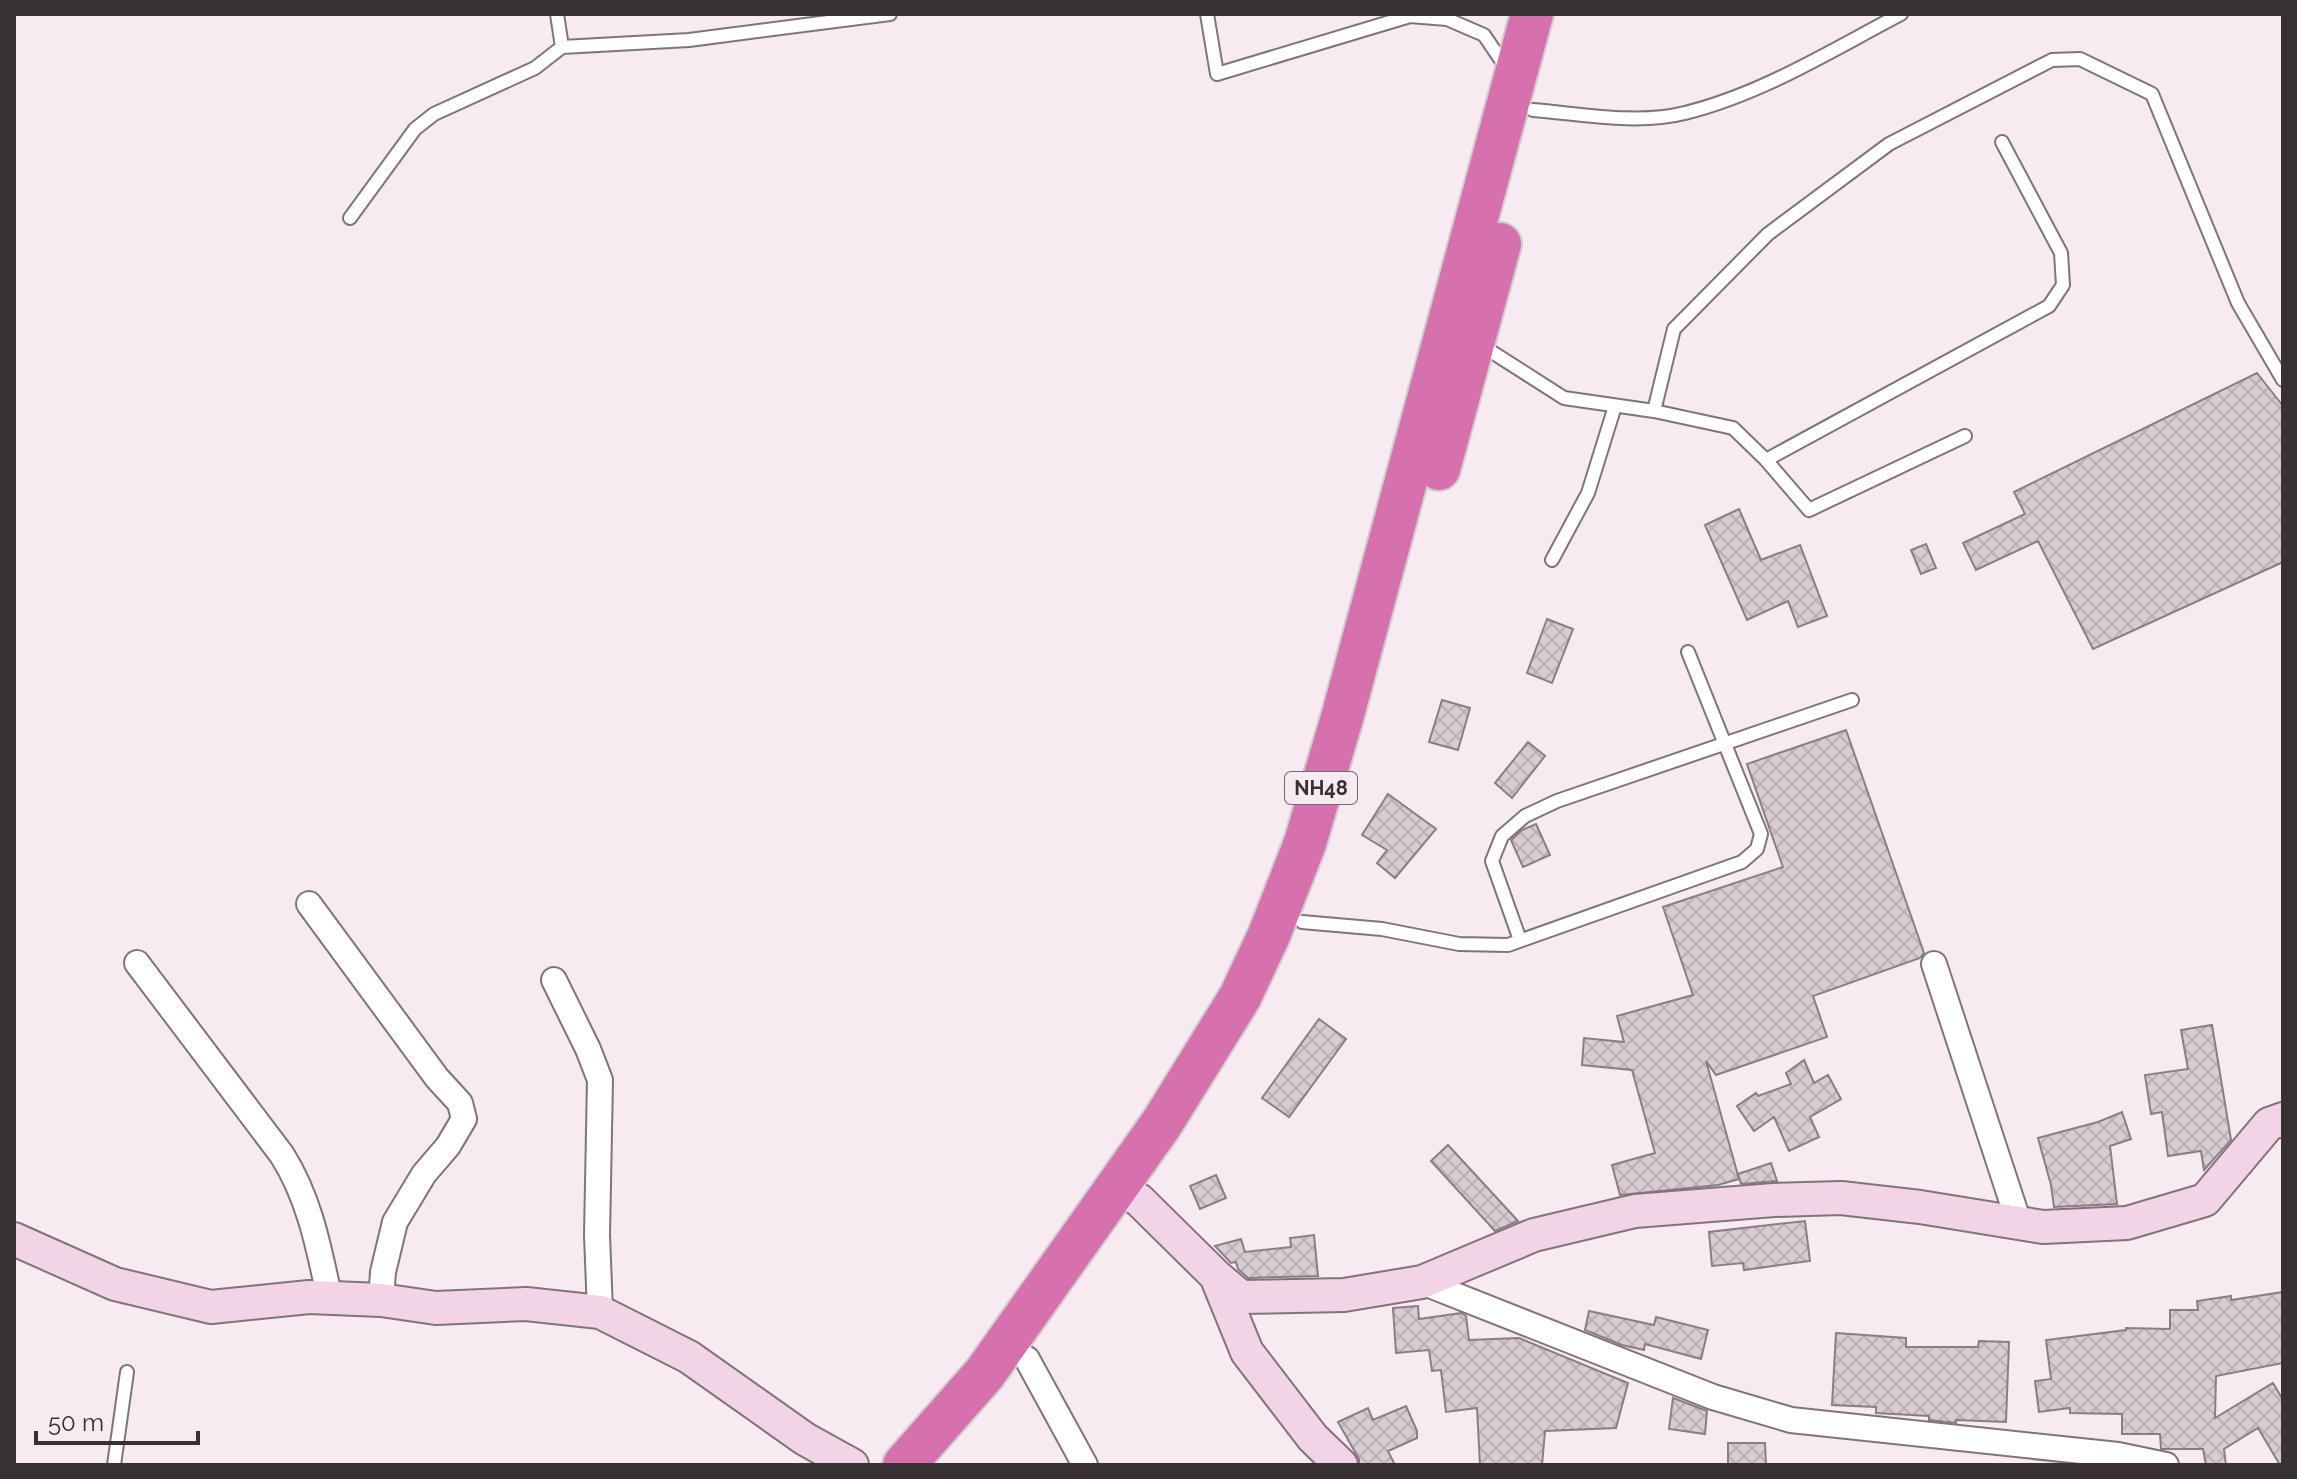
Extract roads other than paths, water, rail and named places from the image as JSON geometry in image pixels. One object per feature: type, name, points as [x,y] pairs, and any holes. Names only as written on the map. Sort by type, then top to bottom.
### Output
[{"type":"highway","name":"NH48","points":[[1128,1193],[1183,1138],[1263,1009],[1302,922],[1333,838],[1475,341],[1524,95],[1532,14]]},
{"type":"highway","name":"NH48","points":[[904,1465],[1060,1290],[1128,1193],[1162,1123],[1240,997],[1269,935],[1305,843],[1524,95],[1559,14]]},
{"type":"highway","name":"NH48","points":[[939,1465],[1027,1359],[1060,1290]]},
{"type":"street","points":[[309,904],[437,1078],[460,1103],[464,1119],[448,1146],[424,1174],[395,1222],[383,1272],[381,1300]]},
{"type":"street","points":[[137,963],[297,1178],[313,1223],[330,1300]]},
{"type":"street","points":[[1934,964],[2019,1223]]},
{"type":"street","points":[[554,980],[600,1080],[597,1235],[600,1312]]},
{"type":"street","points":[[1128,1193],[1241,1297],[1344,1295],[1422,1282],[1534,1235],[1635,1211],[1841,1198],[2043,1227],[2127,1223],[2205,1200],[2269,1124],[2283,1119]]},
{"type":"street","points":[[14,1239],[115,1284],[211,1307],[309,1297],[381,1300],[436,1308],[526,1304],[600,1312],[689,1357],[805,1439],[852,1465]]},
{"type":"street","points":[[1216,1276],[1247,1352],[1313,1438],[1341,1465]]},
{"type":"street","points":[[1422,1282],[1713,1397],[1791,1420],[2118,1455],[2166,1465]]},
{"type":"street","points":[[1027,1359],[1085,1465]]},
{"type":"lane","points":[[557,14],[562,47]]},
{"type":"lane","points":[[350,218],[415,129],[434,114],[535,68],[562,47],[689,40],[890,14]]},
{"type":"lane","points":[[1207,14],[1217,74],[1410,16],[1447,19],[1484,35],[1524,95],[1633,118],[1684,114],[1769,84],[1901,14]]},
{"type":"lane","points":[[1654,411],[1674,329],[1768,234],[1889,144],[2052,60],[2066,59],[2080,59],[2152,94],[2238,303],[2283,380]]},
{"type":"lane","points":[[1766,460],[2049,306],[2063,285],[2061,253],[2002,142]]},
{"type":"lane","points":[[1475,341],[1564,398],[1654,411],[1733,428],[1766,460],[1809,510],[1965,436]]},
{"type":"lane","points":[[1552,560],[1588,493],[1615,406]]},
{"type":"lane","points":[[1302,922],[1382,929],[1459,944],[1508,945],[1742,862],[1757,849],[1761,834],[1688,652]]},
{"type":"lane","points":[[1520,940],[1492,861],[1502,836],[1525,816],[1557,801],[1852,700]]},
{"type":"lane","points":[[114,1465],[127,1372]]}]
